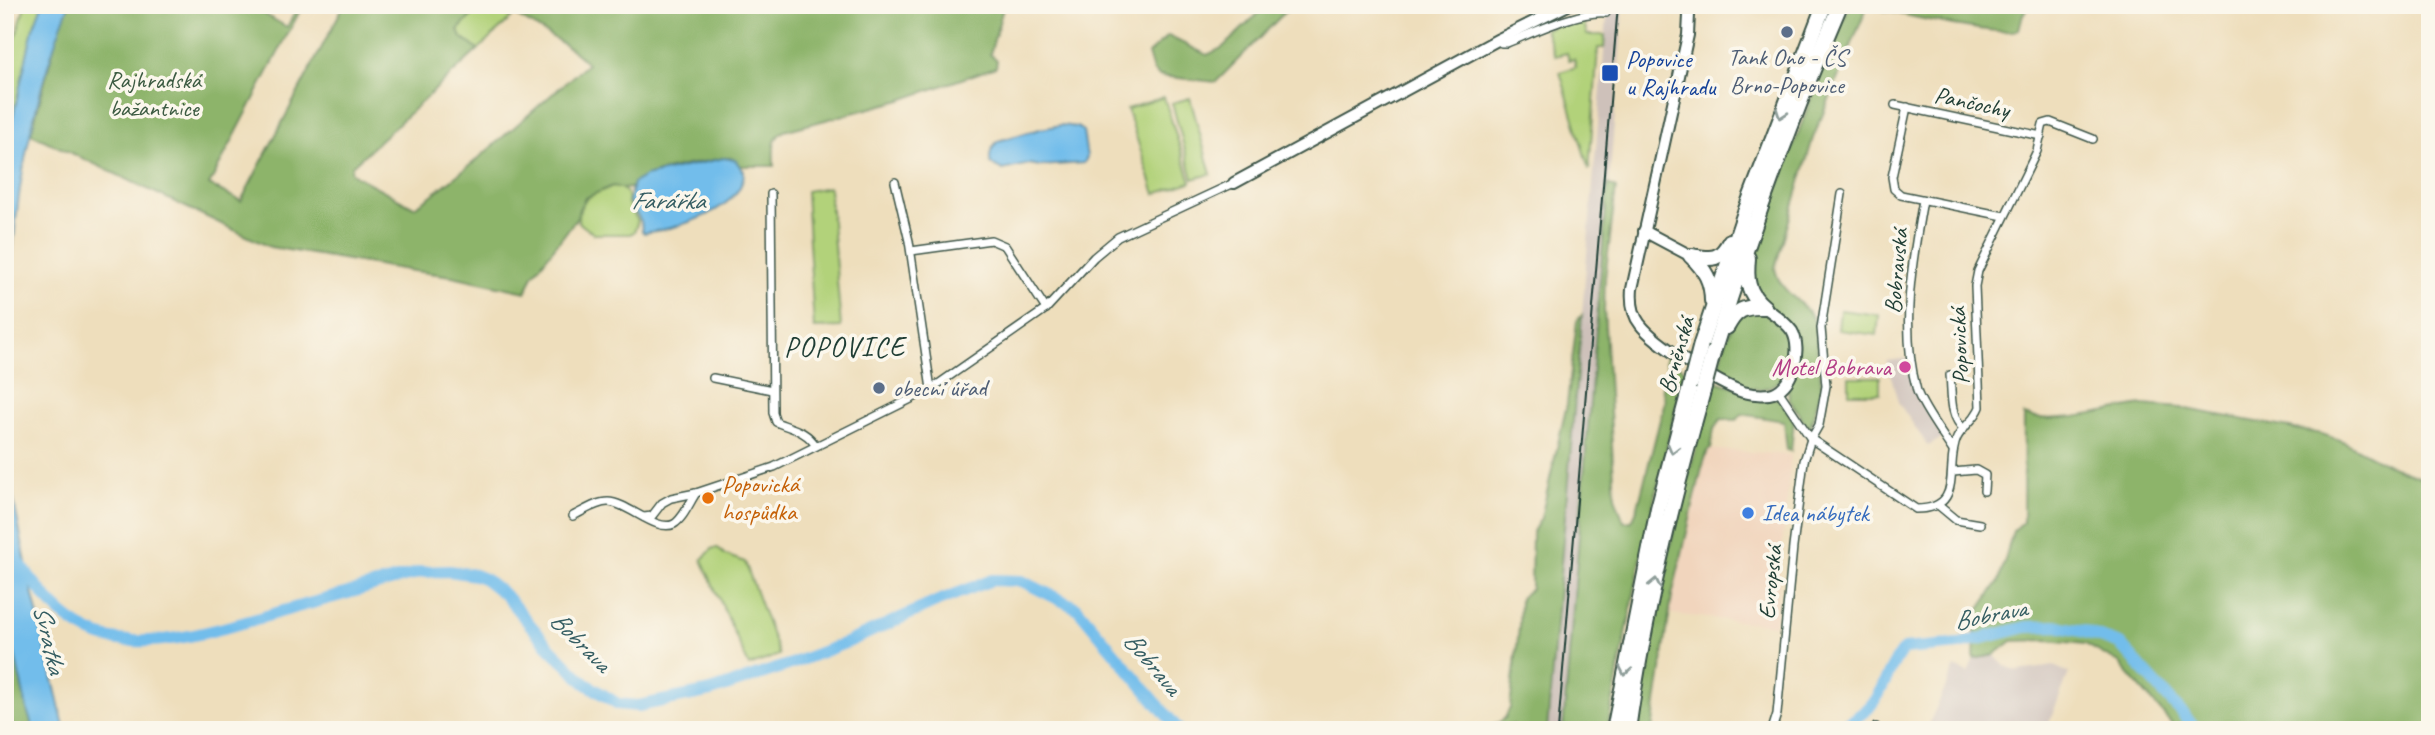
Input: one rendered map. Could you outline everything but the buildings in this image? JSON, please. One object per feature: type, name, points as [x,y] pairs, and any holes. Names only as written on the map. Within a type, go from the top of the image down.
[{"type":"highway","name":"Brněnská","points":[[1707,349],[1713,310],[1745,212],[1824,5]]},
{"type":"highway","points":[[1824,42],[1840,5]]},
{"type":"highway","points":[[1824,42],[1845,5]]},
{"type":"highway","name":"Brněnská","points":[[1622,726],[1658,508],[1707,349],[1824,42]]},
{"type":"highway","points":[[1691,256],[1709,258],[1721,254],[1745,212]]},
{"type":"highway","points":[[1752,228],[1747,282],[1752,296],[1763,307]]},
{"type":"highway","points":[[1691,256],[1711,282],[1713,310]]},
{"type":"highway","points":[[1707,349],[1735,313],[1746,307],[1763,307]]},
{"type":"street","points":[[644,517],[652,516],[666,501],[754,475],[931,389],[1046,309],[1094,257],[1118,237],[1234,183],[1499,39],[1568,5]]},
{"type":"street","points":[[1686,5],[1689,15],[1688,35],[1631,293],[1634,314],[1640,324],[1665,345],[1729,386],[1755,394],[1769,394],[1786,384],[1793,368],[1795,340],[1783,321],[1763,307]]},
{"type":"street","points":[[1499,39],[1501,43],[1507,43],[1562,22],[1598,12],[1606,13]]},
{"type":"street","name":"Pančochy","points":[[1895,105],[2040,136]]},
{"type":"street","name":"Bobravská","points":[[1907,107],[1892,177],[1894,189],[1901,195],[1923,200],[1911,269],[1909,338],[1918,393],[1953,451]]},
{"type":"street","points":[[2040,136],[2043,124],[2050,122],[2093,139]]},
{"type":"street","name":"Popovická","points":[[1938,505],[1950,490],[1953,451],[1959,436],[1977,415],[1981,404],[1975,286],[1978,271],[2036,151],[2040,136]]},
{"type":"street","points":[[895,182],[911,251],[931,389]]},
{"type":"street","points":[[771,194],[773,414],[776,422],[802,431],[816,446]]},
{"type":"street","points":[[1811,439],[1819,425],[1826,386],[1821,328],[1842,194]]},
{"type":"street","points":[[1923,200],[2004,216]]},
{"type":"street","points":[[1644,231],[1691,256]]},
{"type":"street","points":[[911,251],[988,240],[998,241],[1009,252],[1046,309]]},
{"type":"street","points":[[1950,375],[1954,414],[1956,421],[1964,429]]},
{"type":"street","points":[[713,378],[772,390]]},
{"type":"street","points":[[1779,390],[1811,439],[1916,509],[1928,509],[1938,505],[1956,520],[1980,524]]},
{"type":"street","name":"Evropská","points":[[1772,730],[1777,714],[1804,461],[1811,439]]},
{"type":"street","points":[[1953,472],[1976,470],[1985,475],[1984,491]]},
{"type":"street","points":[[573,516],[608,502],[667,526],[675,524],[696,493]]},
{"type":"street","points":[[657,512],[659,523]]},
{"type":"shaded area","points":[[1608,5],[1624,5],[1563,730],[1547,730]]},
{"type":"shaded area","points":[[1909,358],[1915,391],[1942,438],[1928,446],[1898,402],[1887,361]]},
{"type":"shaded area","points":[[1708,449],[1791,455],[1775,625],[1671,614],[1672,596]]},
{"type":"shaded area","points":[[1994,655],[2005,666],[2018,671],[2054,666],[2069,673],[2046,730],[1926,730],[1955,667],[1968,673],[1974,659]]},
{"type":"green space","points":[[25,5],[42,5],[33,29],[5,151],[5,76]]},
{"type":"green space","name":"Rajhradská bažantnice","points":[[69,5],[248,5],[287,27],[299,5],[303,5],[209,185],[241,201],[344,5],[482,5],[458,30],[460,36],[478,50],[352,166],[351,172],[358,177],[414,207],[474,162],[587,64],[565,45],[515,15],[511,18],[497,5],[1004,5],[990,54],[997,60],[996,67],[901,100],[784,131],[775,142],[774,166],[741,166],[731,158],[724,158],[659,172],[636,182],[631,188],[613,186],[585,198],[577,218],[533,275],[526,292],[452,276],[270,247],[31,134],[58,32]]},
{"type":"green space","points":[[482,5],[497,5],[511,18],[478,50],[460,36],[458,30]]},
{"type":"green space","points":[[1267,5],[1292,5],[1216,82],[1159,76],[1153,71],[1148,54],[1168,36],[1207,55],[1222,48]]},
{"type":"green space","points":[[1850,5],[1868,5],[1813,138],[1775,268],[1781,284],[1814,320],[1822,388],[1809,430],[1789,399],[1788,390],[1798,338],[1754,292],[1752,259],[1821,71]]},
{"type":"green space","points":[[1880,5],[2029,5],[2019,29],[1994,31],[1878,9]]},
{"type":"green space","points":[[1583,17],[1587,35],[1605,35],[1604,48],[1598,48],[1589,170],[1560,72],[1576,67],[1574,59],[1569,60],[1567,53],[1555,56],[1545,29]]},
{"type":"green space","points":[[1164,97],[1191,182],[1155,194],[1127,109]]},
{"type":"green space","points":[[1190,98],[1211,174],[1193,179],[1172,103]]},
{"type":"green space","points":[[1608,184],[1616,188],[1604,309],[1615,497],[1624,522],[1632,521],[1637,510],[1665,400],[1662,387],[1668,370],[1666,356],[1685,370],[1644,544],[1607,730],[1563,730]]},
{"type":"green space","points":[[618,186],[627,193],[628,204],[638,221],[634,232],[594,234],[578,222],[581,207],[593,194]]},
{"type":"green space","points":[[829,187],[841,327],[814,328],[806,191]]},
{"type":"green space","points":[[1840,310],[1879,315],[1877,335],[1838,330]]},
{"type":"green space","points":[[1762,311],[1776,321],[1786,335],[1791,352],[1790,361],[1783,377],[1777,383],[1753,389],[1717,375],[1736,319],[1741,312]]},
{"type":"green space","points":[[1582,315],[1547,730],[1514,730],[1514,725],[1490,728],[1505,718],[1510,708],[1520,598],[1531,589],[1532,533],[1541,518],[1567,404],[1577,321]]},
{"type":"green space","points":[[1849,377],[1880,377],[1880,393],[1849,393]]},
{"type":"green space","points":[[1715,381],[1781,400],[1794,421],[1791,451],[1787,450],[1784,421],[1742,414],[1737,420],[1721,419],[1714,429],[1711,449],[1708,450],[1702,468],[1672,596],[1652,730],[1636,730],[1668,552]]},
{"type":"green space","points":[[2143,405],[2181,408],[2322,434],[2430,481],[2430,730],[2177,730],[2119,663],[2085,644],[2048,640],[2012,641],[1994,655],[1974,659],[1976,615],[1999,581],[2013,531],[2023,522],[2024,415],[2036,418],[2066,418]]},
{"type":"green space","points":[[713,548],[745,562],[779,655],[749,666],[702,560]]},
{"type":"green space","points":[[5,611],[34,730],[14,730],[5,707]]},
{"type":"water","points":[[42,5],[69,5],[47,70],[25,159],[16,220],[5,337],[5,151],[33,29]]},
{"type":"water","points":[[1061,125],[1077,127],[1083,131],[1087,157],[1084,163],[1040,166],[1029,164],[1003,170],[991,164],[991,152],[998,141]]},
{"type":"water","name":"Farářka","points":[[724,158],[735,160],[744,171],[741,185],[733,197],[721,207],[690,222],[657,231],[642,231],[641,221],[629,201],[633,183],[645,176]]},
{"type":"water","points":[[5,378],[13,497],[30,583],[65,730],[34,730],[5,611]]},
{"type":"waterway","name":"Bobrava","points":[[20,564],[50,602],[77,625],[110,639],[136,641],[164,640],[221,629],[421,572],[449,571],[475,575],[485,579],[504,594],[550,648],[585,683],[618,704],[638,706],[711,691],[788,665],[992,580],[1022,581],[1077,608],[1179,730]]},
{"type":"waterway","name":"Bobrava","points":[[1834,730],[1859,716],[1871,705],[1904,649],[1960,644],[2026,627],[2057,626],[2120,644],[2197,730]]},
{"type":"railway","points":[[1558,730],[1618,5]]},
{"type":"place","name":"Tank Ono - ČS Brno-Popovice","points":[[1787,32]]},
{"type":"place","name":"Popovice u Rajhradu","points":[[1610,73]]},
{"type":"place","name":"Motel Bobrava","points":[[1905,367]]},
{"type":"place","name":"obecní úřad","points":[[879,388]]},
{"type":"place","name":"Popovická hospůdka","points":[[708,498]]},
{"type":"place","name":"Idea nábytek","points":[[1748,513]]},
{"type":"district","name":"POPOVICE","points":[[845,346]]},
{"type":"water label","name":"Svratka","points":[[50,639]]}]
